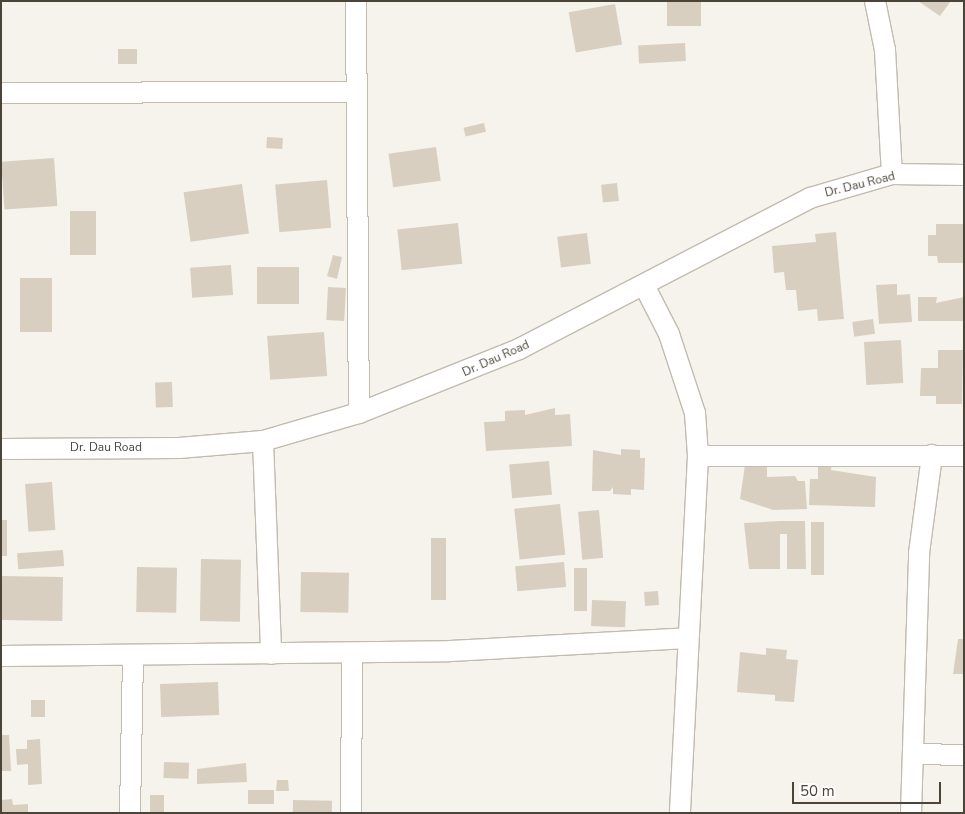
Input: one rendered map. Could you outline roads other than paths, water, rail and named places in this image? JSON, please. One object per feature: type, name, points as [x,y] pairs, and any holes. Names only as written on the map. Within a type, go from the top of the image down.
[{"type":"street","points":[[356,1],[359,413]]},
{"type":"street","points":[[875,1],[884,50],[892,174]]},
{"type":"street","points":[[1,93],[356,92]]},
{"type":"street","name":"Dr. Dau Road","points":[[1,448],[179,448],[263,441],[359,413],[510,353],[645,287],[810,198],[892,174],[964,175]]},
{"type":"street","points":[[645,287],[687,381],[698,456],[680,813]]},
{"type":"street","points":[[263,441],[271,654]]},
{"type":"street","points":[[911,813],[916,754],[917,602],[932,455]]},
{"type":"street","points":[[698,456],[964,456]]},
{"type":"street","points":[[1,656],[352,653],[688,638]]},
{"type":"street","points":[[351,813],[352,653]]},
{"type":"street","points":[[130,813],[133,656]]},
{"type":"street","points":[[916,754],[964,755]]}]
